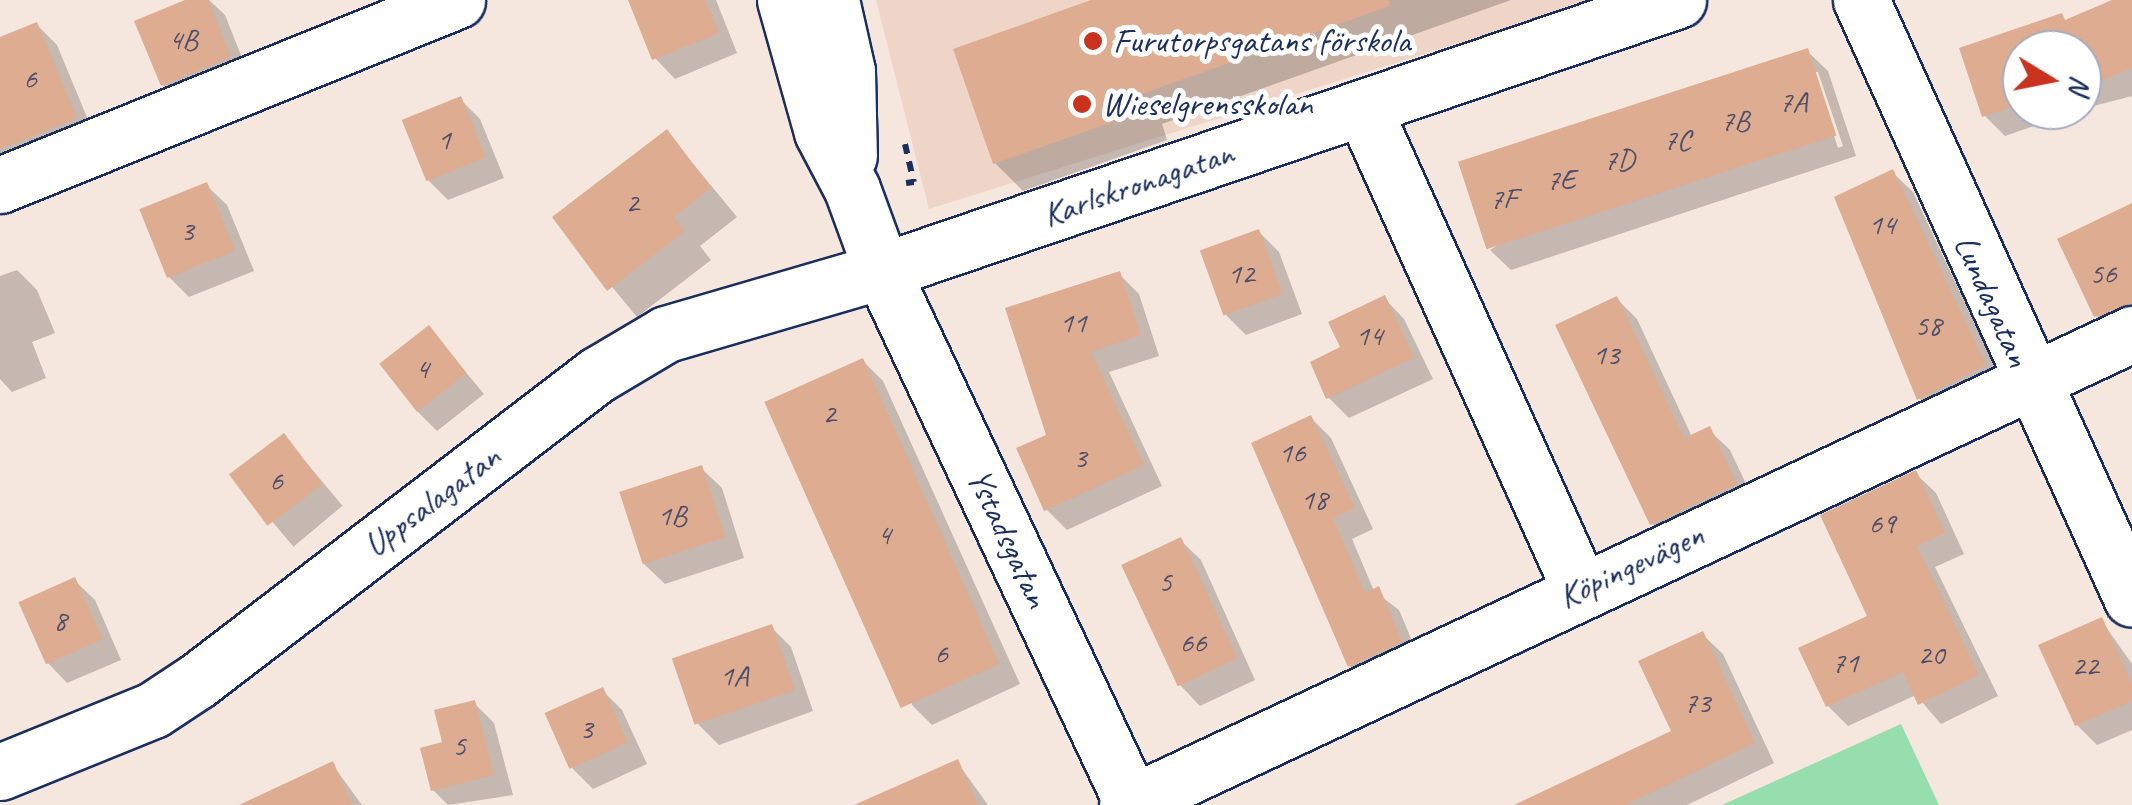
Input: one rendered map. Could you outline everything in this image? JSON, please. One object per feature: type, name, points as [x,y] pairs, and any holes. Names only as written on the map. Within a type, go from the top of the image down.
[{"type":"street","points":[[0,185],[457,0]]},
{"type":"street","points":[[785,0],[822,132],[852,189]]},
{"type":"street","points":[[832,0],[847,70],[852,189]]},
{"type":"street","name":"Karlskronagatan","points":[[882,271],[1678,0]]},
{"type":"street","name":"Lundagatan","points":[[1861,0],[2030,384],[2132,600]]},
{"type":"street","points":[[1363,108],[1580,589]]},
{"type":"street","name":"Ystadsgatan","points":[[852,189],[882,271],[1131,804]]},
{"type":"street","name":"Uppsalagatan","points":[[0,772],[153,710],[597,375],[666,334],[882,271]]},
{"type":"street","name":"Köpingevägen","points":[[1131,804],[1580,589],[2132,334]]},
{"type":"shaded area","name":"Wieselgrensskolan","points":[[876,0],[1596,0],[929,209]]},
{"type":"green space","points":[[1901,724],[1939,805],[1722,805]]},
{"type":"building","points":[[185,0],[208,0],[231,57],[161,86],[134,21]]},
{"type":"building","points":[[628,0],[705,0],[719,33],[652,60]]},
{"type":"building","name":"Wieselgrensskolan","points":[[1091,0],[1389,0],[1390,6],[1136,96],[1141,112],[993,164],[953,49]]},
{"type":"building","points":[[2112,0],[2132,0],[2132,68],[2102,81],[2102,30],[2012,30],[2062,13],[2065,20]]},
{"type":"building","points":[[37,22],[77,118],[0,149],[0,37]]},
{"type":"building","points":[[2002,33],[2002,110],[1982,117],[1959,48]]},
{"type":"building","points":[[1808,48],[1836,135],[1486,249],[1458,162]]},
{"type":"building","points":[[461,96],[486,157],[426,181],[402,120]]},
{"type":"building","points":[[667,129],[711,188],[674,217],[685,231],[607,291],[552,217]]},
{"type":"building","points":[[1893,169],[1986,365],[1917,400],[1834,197]]},
{"type":"building","points":[[207,182],[235,251],[167,278],[139,209]]},
{"type":"building","points":[[2132,203],[2132,303],[2094,317],[2057,239]]},
{"type":"building","points":[[1259,229],[1283,294],[1223,315],[1200,251]]},
{"type":"building","points":[[1120,271],[1141,335],[1091,352],[1144,465],[1044,511],[1016,448],[1046,435],[1005,308]]},
{"type":"building","points":[[1385,295],[1414,358],[1326,399],[1310,362],[1340,347],[1328,322]]},
{"type":"building","points":[[1617,296],[1684,438],[1710,426],[1737,484],[1650,525],[1555,325]]},
{"type":"building","points":[[429,325],[467,373],[417,412],[379,364]]},
{"type":"building","points":[[863,358],[999,664],[901,708],[764,402]]},
{"type":"building","points":[[1311,415],[1355,508],[1333,518],[1365,593],[1379,586],[1402,642],[1348,667],[1251,443]]},
{"type":"building","points":[[284,433],[323,484],[267,526],[229,475]]},
{"type":"building","points":[[702,465],[725,537],[643,564],[619,492]]},
{"type":"building","points":[[1916,470],[1945,533],[1917,546],[1979,675],[1918,705],[1903,672],[1826,707],[1798,648],[1867,616],[1820,515]]},
{"type":"building","points":[[1181,537],[1238,658],[1178,686],[1121,565]]},
{"type":"building","points":[[75,577],[103,639],[46,664],[18,602]]},
{"type":"building","points":[[2102,617],[2132,685],[2132,701],[2075,726],[2038,645]]},
{"type":"building","points":[[772,624],[795,690],[695,725],[672,659]]},
{"type":"building","points":[[1703,631],[1755,743],[1625,805],[1514,805],[1671,731],[1638,661]]},
{"type":"building","points":[[603,687],[628,743],[569,769],[545,713]]},
{"type":"building","points":[[475,700],[494,775],[431,791],[420,748],[442,742],[434,710]]},
{"type":"building","points":[[958,759],[978,805],[854,805]]},
{"type":"building","points":[[333,761],[352,805],[239,805]]},
{"type":"place","name":"Furutorpsgatans förskola","points":[[1093,41]]},
{"type":"place","name":"Wieselgrensskolan","points":[[1082,104]]}]
